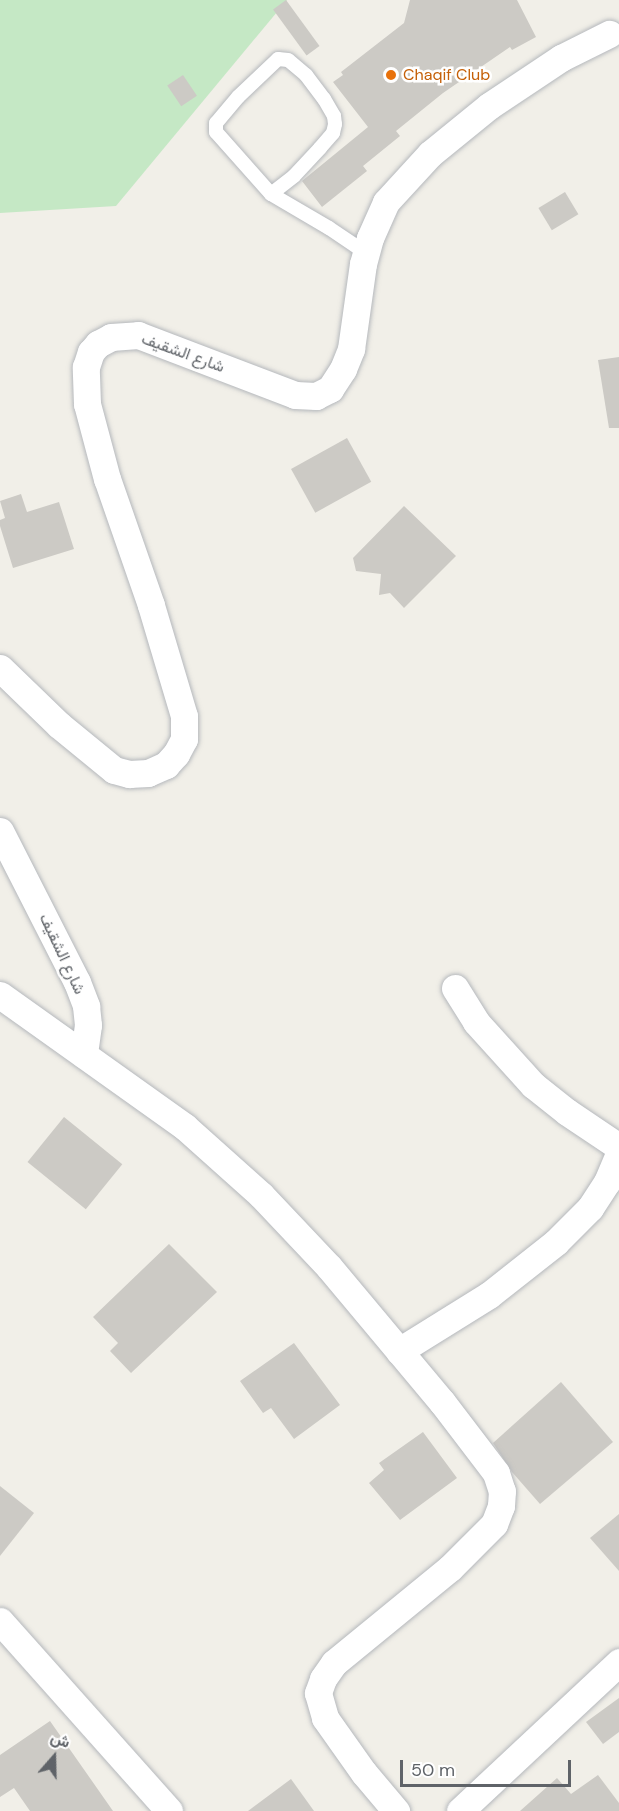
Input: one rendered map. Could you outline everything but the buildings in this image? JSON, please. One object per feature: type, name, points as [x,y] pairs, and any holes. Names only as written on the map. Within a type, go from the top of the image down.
[{"type":"street","name":"شارع الشقيف","points":[[0,668],[59,725],[114,770],[129,774],[148,773],[166,765],[176,754],[184,739],[184,716],[151,605],[107,479],[87,404],[86,367],[91,352],[111,337],[138,335],[294,395],[316,396],[330,389],[351,349],[366,253],[386,202],[437,148],[525,80],[609,34]]},
{"type":"street","name":"شارع الشقيف","points":[[0,831],[77,982],[86,1006],[88,1025],[84,1055]]},
{"type":"street","points":[[455,988],[476,1022],[533,1084],[567,1112],[619,1147]]},
{"type":"street","points":[[0,996],[185,1126],[261,1195],[329,1267],[496,1473],[502,1491],[501,1506],[494,1524],[450,1568],[334,1663],[323,1679],[318,1693],[326,1718],[364,1773],[396,1811]]},
{"type":"street","points":[[399,1351],[489,1295],[556,1242],[590,1208],[607,1182],[619,1154]]},
{"type":"street","points":[[0,1621],[169,1811]]},
{"type":"street","points":[[460,1811],[619,1662]]},
{"type":"lane","points":[[271,194],[294,176],[320,148],[333,133],[335,124],[334,116],[324,99],[306,75],[294,64],[278,59],[237,97],[215,127],[271,194],[366,253]]},
{"type":"green space","points":[[0,0],[287,0],[116,206],[0,213]]},
{"type":"place","name":"Chaqif Club","points":[[391,75]]}]
